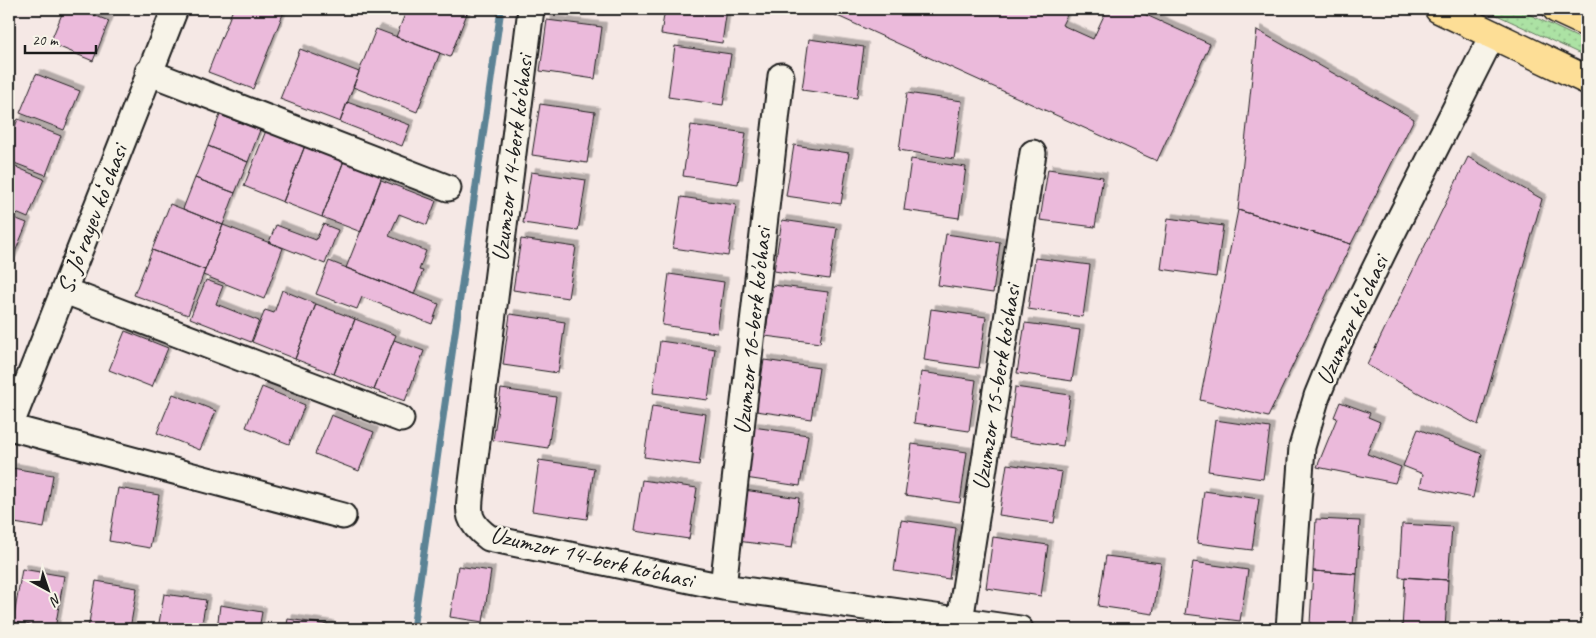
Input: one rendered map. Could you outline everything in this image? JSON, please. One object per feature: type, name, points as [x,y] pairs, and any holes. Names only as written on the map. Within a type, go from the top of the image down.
[{"type":"main road","points":[[1439,9],[1587,80]]},
{"type":"main road","points":[[1558,9],[1587,23]]},
{"type":"street","name":"S. Joʻrayev koʻchasi","points":[[9,428],[65,291],[148,72],[175,9]]},
{"type":"street","name":"Uzumzor 14-berk ko'chasi","points":[[530,9],[469,512],[474,527],[489,538],[723,587],[1020,629]]},
{"type":"street","name":"Uzumzor koʻchasi","points":[[1288,629],[1302,447],[1312,413],[1339,342],[1493,34]]},
{"type":"street","points":[[148,72],[448,188]]},
{"type":"street","name":"Uzumzor 16-berk ko'chasi","points":[[723,587],[781,76]]},
{"type":"street","name":"Uzumzor 15-berk ko'chasi","points":[[960,621],[1032,154]]},
{"type":"street","points":[[65,291],[401,419]]},
{"type":"street","points":[[9,428],[343,516]]},
{"type":"green space","points":[[1484,9],[1518,9],[1587,42],[1587,57]]},
{"type":"building","points":[[64,9],[78,9],[109,21],[93,61],[50,43]]},
{"type":"building","points":[[233,9],[285,9],[253,89],[208,72]]},
{"type":"building","points":[[407,9],[462,9],[468,11],[450,57],[396,37]]},
{"type":"building","points":[[565,9],[605,9],[604,14]]},
{"type":"building","points":[[665,9],[727,9],[722,43],[661,34]]},
{"type":"building","points":[[822,9],[1070,9],[1062,25],[1093,39],[1107,9],[1133,9],[1210,44],[1157,161]]},
{"type":"building","points":[[547,20],[602,27],[595,79],[540,71]]},
{"type":"building","points":[[376,29],[440,53],[417,112],[353,87]]},
{"type":"building","points":[[1257,30],[1414,119],[1351,244],[1238,210]]},
{"type":"building","points":[[809,39],[864,47],[857,98],[802,90]]},
{"type":"building","points":[[675,46],[731,54],[723,105],[668,97]]},
{"type":"building","points":[[300,49],[359,72],[340,122],[280,99]]},
{"type":"building","points":[[36,74],[80,91],[64,130],[20,113]]},
{"type":"building","points":[[907,93],[962,101],[954,159],[899,150]]},
{"type":"building","points":[[347,102],[410,125],[402,146],[340,122]]},
{"type":"building","points":[[540,104],[595,112],[587,163],[532,155]]},
{"type":"building","points":[[220,115],[260,130],[248,162],[208,146]]},
{"type":"building","points":[[18,119],[61,136],[46,175],[9,161],[9,142]]},
{"type":"building","points":[[691,125],[746,133],[738,184],[683,176]]},
{"type":"building","points":[[267,128],[306,143],[283,202],[244,186]]},
{"type":"building","points":[[306,143],[345,158],[322,217],[283,202]]},
{"type":"building","points":[[794,145],[849,153],[841,204],[786,196]]},
{"type":"building","points":[[208,146],[248,162],[235,193],[195,178]]},
{"type":"building","points":[[1468,157],[1542,199],[1478,425],[1367,365]]},
{"type":"building","points":[[345,158],[383,173],[361,232],[322,217]]},
{"type":"building","points":[[911,159],[966,167],[959,218],[904,210]]},
{"type":"building","points":[[9,164],[44,179],[28,218],[9,210]]},
{"type":"building","points":[[1048,169],[1103,177],[1095,227],[1040,220]]},
{"type":"building","points":[[531,172],[586,180],[578,231],[523,223]]},
{"type":"building","points":[[195,178],[235,193],[223,225],[183,209]]},
{"type":"building","points":[[381,180],[436,201],[427,225],[399,214],[389,236],[426,251],[419,270],[423,271],[414,294],[346,268]]},
{"type":"building","points":[[681,197],[736,205],[728,256],[673,248]]},
{"type":"building","points":[[170,204],[223,225],[205,270],[152,250]]},
{"type":"building","points":[[1238,210],[1351,244],[1268,417],[1200,400]]},
{"type":"building","points":[[9,216],[27,223],[11,262],[9,261]]},
{"type":"building","points":[[1168,218],[1223,226],[1216,277],[1161,269]]},
{"type":"building","points":[[782,220],[837,228],[829,279],[774,271]]},
{"type":"building","points":[[323,224],[338,230],[325,264],[269,242],[276,225],[316,240]]},
{"type":"building","points":[[223,225],[283,248],[264,299],[203,275]]},
{"type":"building","points":[[946,234],[1000,242],[993,293],[938,285]]},
{"type":"building","points":[[521,239],[576,247],[568,298],[513,290]]},
{"type":"building","points":[[152,250],[205,270],[188,315],[134,295]]},
{"type":"building","points":[[1035,258],[1090,265],[1083,317],[1028,309]]},
{"type":"building","points":[[329,261],[439,304],[432,324],[362,297],[357,309],[316,294]]},
{"type":"building","points":[[669,274],[724,282],[717,333],[662,325]]},
{"type":"building","points":[[206,280],[223,286],[216,304],[259,321],[251,342],[190,318]]},
{"type":"building","points":[[773,285],[828,292],[820,343],[765,336]]},
{"type":"building","points":[[282,290],[316,304],[295,359],[252,342],[265,310],[274,313]]},
{"type":"building","points":[[316,304],[355,319],[334,374],[295,359]]},
{"type":"building","points":[[931,309],[986,317],[979,368],[924,360]]},
{"type":"building","points":[[510,314],[565,322],[558,373],[503,365]]},
{"type":"building","points":[[355,319],[396,335],[374,390],[334,374]]},
{"type":"building","points":[[1025,323],[1080,330],[1072,381],[1017,373]]},
{"type":"building","points":[[125,331],[168,348],[152,387],[109,370]]},
{"type":"building","points":[[394,340],[424,351],[405,401],[374,390]]},
{"type":"building","points":[[660,341],[715,349],[708,400],[653,393]]},
{"type":"building","points":[[764,360],[819,368],[811,419],[756,411]]},
{"type":"building","points":[[921,372],[976,380],[969,431],[914,423]]},
{"type":"building","points":[[262,387],[305,405],[289,444],[246,427]]},
{"type":"building","points":[[1015,387],[1070,395],[1063,446],[1008,438]]},
{"type":"building","points":[[501,389],[556,397],[548,448],[493,440]]},
{"type":"building","points":[[173,394],[216,411],[200,450],[157,433]]},
{"type":"building","points":[[1340,402],[1370,413],[1368,417],[1380,422],[1367,454],[1401,467],[1395,483],[1317,467],[1337,418],[1334,417]]},
{"type":"building","points":[[652,406],[706,414],[699,465],[644,457]]},
{"type":"building","points":[[331,415],[374,432],[359,471],[315,454]]},
{"type":"building","points":[[1215,420],[1270,428],[1263,479],[1208,471]]},
{"type":"building","points":[[753,427],[808,435],[800,486],[745,478]]},
{"type":"building","points":[[1418,429],[1482,454],[1473,498],[1420,487],[1423,474],[1403,466]]},
{"type":"building","points":[[912,444],[967,452],[960,503],[905,495]]},
{"type":"building","points":[[539,460],[594,468],[587,519],[532,511]]},
{"type":"building","points":[[1007,464],[1062,472],[1054,523],[999,515]]},
{"type":"building","points":[[12,468],[53,475],[44,528],[9,522],[9,489]]},
{"type":"building","points":[[642,480],[697,488],[689,539],[634,531]]},
{"type":"building","points":[[118,488],[159,495],[150,548],[109,541]]},
{"type":"building","points":[[744,490],[799,498],[792,548],[737,541]]},
{"type":"building","points":[[1204,491],[1259,499],[1252,550],[1197,543]]},
{"type":"building","points":[[1316,519],[1360,521],[1357,574],[1313,571]]},
{"type":"building","points":[[901,520],[956,528],[949,579],[894,571]]},
{"type":"building","points":[[1402,524],[1452,527],[1448,580],[1399,577]]},
{"type":"building","points":[[993,537],[1048,545],[1041,596],[986,588]]},
{"type":"building","points":[[1106,556],[1161,563],[1153,614],[1098,606]]},
{"type":"building","points":[[1193,562],[1248,570],[1240,621],[1185,614]]},
{"type":"building","points":[[458,566],[491,571],[483,622],[450,617]]},
{"type":"building","points":[[22,569],[64,576],[55,629],[13,622]]},
{"type":"building","points":[[1313,571],[1357,574],[1353,626],[1310,624]]},
{"type":"building","points":[[1405,577],[1448,580],[1445,629],[1402,629]]},
{"type":"building","points":[[96,581],[137,588],[130,629],[88,629]]},
{"type":"building","points":[[164,594],[206,600],[201,629],[158,629]]},
{"type":"building","points":[[220,605],[262,612],[259,629],[217,629]]},
{"type":"building","points":[[288,619],[329,625],[329,629],[286,629]]},
{"type":"waterway","points":[[413,629],[501,9]]}]
